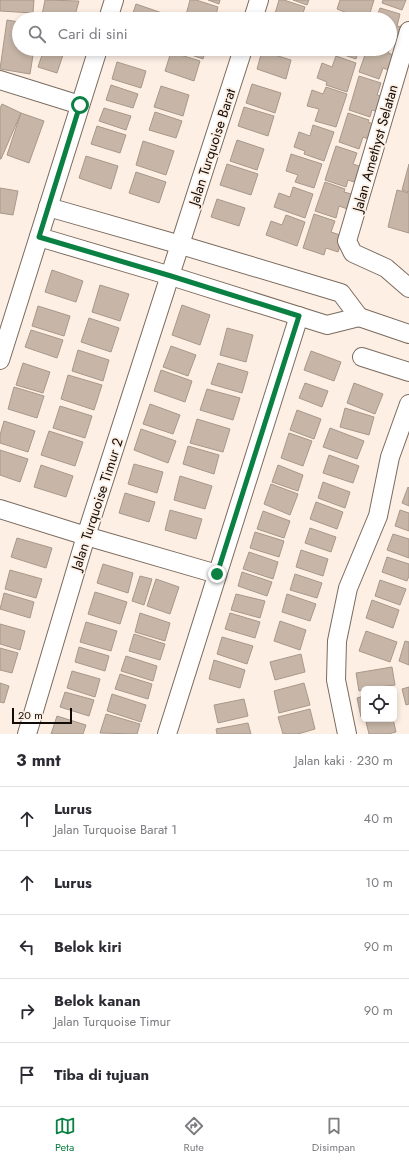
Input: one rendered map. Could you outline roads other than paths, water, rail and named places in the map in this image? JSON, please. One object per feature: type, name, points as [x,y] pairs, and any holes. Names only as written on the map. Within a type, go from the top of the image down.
[{"type":"street","points":[[110,12],[114,0]]},
{"type":"street","points":[[255,12],[259,0]]},
{"type":"street","name":"Jalan Amethyst Selatan","points":[[409,31],[347,241],[353,253],[386,268],[409,288]]},
{"type":"street","points":[[0,360],[96,56]]},
{"type":"street","name":"Jalan Turquoise Barat","points":[[171,276],[242,56]]},
{"type":"street","points":[[0,80],[80,105]]},
{"type":"street","points":[[48,207],[341,293],[359,317]]},
{"type":"street","points":[[39,237],[171,276],[327,325],[359,317],[409,334]]},
{"type":"street","name":"Jalan Turquoise Timur 2","points":[[27,734],[86,536],[171,276]]},
{"type":"street","points":[[167,734],[299,316]]},
{"type":"street","points":[[362,357],[409,372]]},
{"type":"street","points":[[347,734],[336,680],[337,641],[348,588],[378,516],[390,457],[409,404]]},
{"type":"street","points":[[0,509],[217,574]]}]
